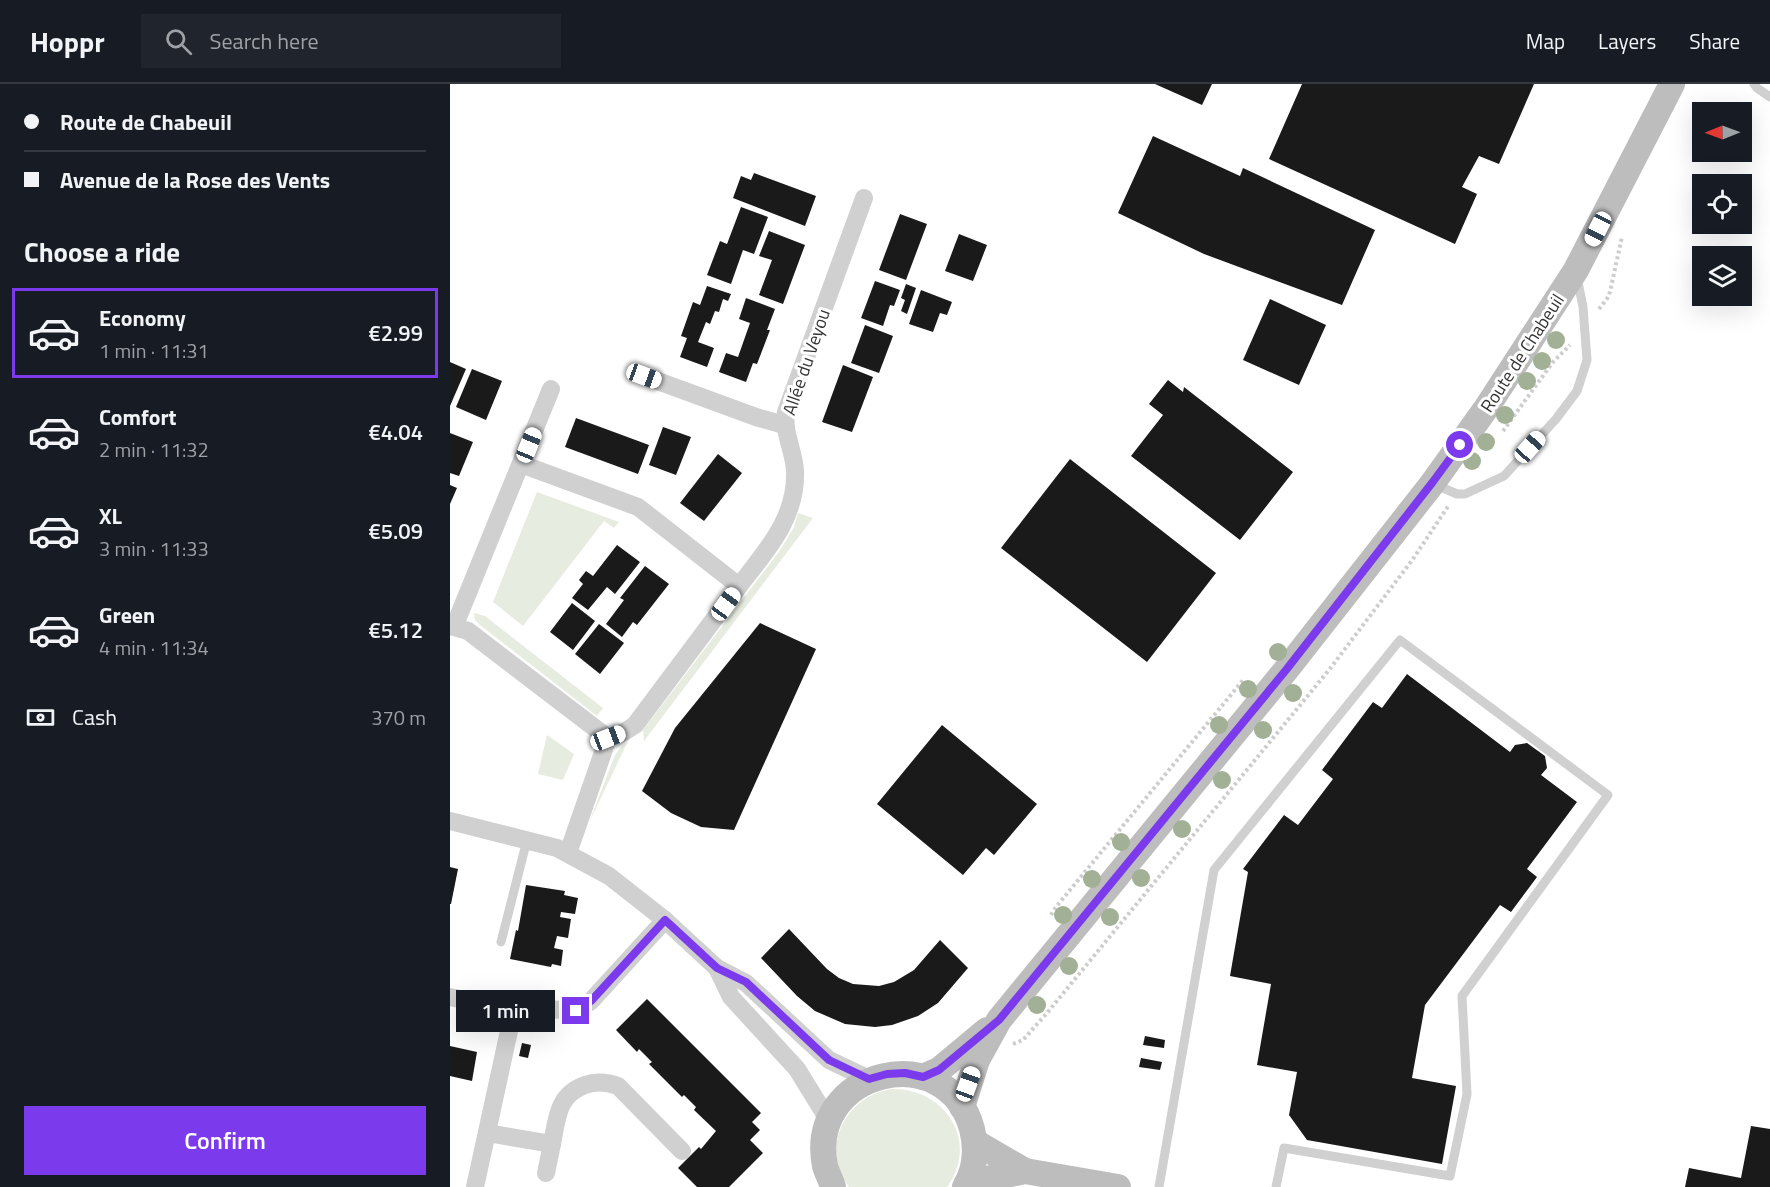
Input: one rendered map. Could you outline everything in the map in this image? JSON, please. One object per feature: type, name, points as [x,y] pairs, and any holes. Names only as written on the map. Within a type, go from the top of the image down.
[{"type":"main road","name":"Route de Chabeuil","points":[[962,1107],[977,1060],[999,1020],[1286,670],[1432,483],[1487,407],[1576,270],[1672,84]]},
{"type":"main road","name":"Route de Chabeuil","points":[[923,1077],[939,1070],[999,1020]]},
{"type":"main road","points":[[833,1187],[825,1166],[824,1155],[829,1121],[838,1104],[852,1090],[869,1079],[887,1074],[923,1077],[943,1087],[962,1107],[969,1120],[975,1142],[974,1163],[966,1185]]},
{"type":"main road","points":[[975,1142],[1024,1172]]},
{"type":"main road","points":[[966,1185],[1024,1172],[1118,1187]]},
{"type":"street","name":"Allée du Veyou","points":[[608,738],[635,725],[778,536],[787,519],[794,488],[795,471],[784,425],[786,412],[864,198]]},
{"type":"street","points":[[644,376],[784,425]]},
{"type":"street","points":[[551,389],[452,627],[468,632],[608,738],[568,853]]},
{"type":"street","points":[[521,464],[638,507],[739,586]]},
{"type":"street","points":[[450,821],[527,840],[568,853],[609,876],[665,920],[717,968],[746,982],[829,1060],[869,1079]]},
{"type":"street","points":[[450,997],[514,1008],[576,1011],[584,1006],[665,920]]},
{"type":"street","points":[[717,968],[731,997],[797,1069],[829,1121]]},
{"type":"street","points":[[475,1187],[514,1008]]},
{"type":"street","points":[[546,1173],[560,1108],[567,1095],[589,1084],[608,1082],[618,1086],[682,1151]]},
{"type":"street","points":[[487,1133],[552,1144]]},
{"type":"lane","points":[[1754,84],[1770,97]]},
{"type":"lane","points":[[1432,483],[1457,494],[1465,494],[1504,476],[1556,419],[1577,391],[1587,360],[1583,306],[1576,270]]},
{"type":"lane","points":[[1159,1187],[1214,870],[1400,640],[1608,795],[1462,996],[1467,1094],[1450,1176],[1284,1148],[1276,1187]]},
{"type":"lane","points":[[501,942],[527,840]]},
{"type":"path","points":[[1050,916],[1251,670]]},
{"type":"shaded area","points":[[537,492],[619,522],[614,528],[604,521],[523,626],[493,602]]},
{"type":"shaded area","points":[[798,513],[813,518],[644,741],[643,730],[781,549],[794,527]]},
{"type":"shaded area","points":[[474,613],[485,616],[603,708],[597,716],[480,625],[475,620]]},
{"type":"shaded area","points":[[547,735],[574,754],[563,780],[538,774]]},
{"type":"shaded area","points":[[627,743],[589,823],[615,755]]},
{"type":"shaded area","points":[[892,1089],[911,1091],[928,1098],[952,1121],[958,1136],[960,1153],[956,1170],[947,1187],[849,1187],[840,1172],[836,1156],[837,1141],[850,1113],[861,1102],[875,1094]]},
{"type":"building","points":[[1155,84],[1212,84],[1202,105]]},
{"type":"building","points":[[1302,84],[1534,84],[1499,164],[1479,156],[1462,187],[1477,194],[1455,244],[1269,159]]},
{"type":"building","points":[[1153,136],[1240,176],[1243,168],[1375,230],[1342,305],[1204,254],[1118,213]]},
{"type":"building","points":[[754,173],[816,196],[805,226],[733,198],[741,176],[751,180]]},
{"type":"building","points":[[741,207],[768,217],[754,254],[743,250],[731,284],[707,275],[720,241],[727,244]]},
{"type":"building","points":[[900,214],[927,224],[906,280],[879,270]]},
{"type":"building","points":[[769,231],[805,245],[783,304],[759,295],[772,260],[759,256]]},
{"type":"building","points":[[959,234],[987,245],[973,281],[945,271]]},
{"type":"building","points":[[875,281],[900,290],[894,306],[890,305],[883,326],[861,318]]},
{"type":"building","points":[[906,284],[916,288],[907,314],[901,311],[905,300],[901,298]]},
{"type":"building","points":[[707,286],[731,294],[728,301],[723,299],[719,312],[715,311],[710,324],[706,322],[698,342],[714,348],[707,367],[680,357],[687,338],[681,336],[693,302],[700,305]]},
{"type":"building","points":[[921,290],[952,302],[947,315],[940,313],[933,332],[909,324]]},
{"type":"building","points":[[746,298],[775,309],[757,364],[753,363],[746,382],[719,372],[726,353],[738,357],[750,323],[739,319]]},
{"type":"building","points":[[1270,299],[1326,325],[1299,385],[1243,360]]},
{"type":"building","points":[[865,325],[893,336],[879,373],[851,363]]},
{"type":"building","points":[[450,362],[466,369],[450,406]]},
{"type":"building","points":[[843,365],[873,377],[852,432],[822,422]]},
{"type":"building","points":[[472,369],[502,381],[486,420],[456,407]]},
{"type":"building","points":[[1168,380],[1183,392],[1184,387],[1293,472],[1240,540],[1131,456],[1163,415],[1149,404]]},
{"type":"building","points":[[576,418],[649,445],[638,474],[565,447]]},
{"type":"building","points":[[663,427],[691,437],[676,475],[649,465]]},
{"type":"building","points":[[450,433],[473,442],[459,476],[450,473]]},
{"type":"building","points":[[718,454],[742,473],[704,521],[680,503]]},
{"type":"building","points":[[1070,459],[1216,573],[1147,662],[1001,548]]},
{"type":"building","points":[[450,485],[457,488],[450,504]]},
{"type":"building","points":[[617,545],[640,562],[615,594],[607,587],[588,610],[572,598],[583,584],[579,580],[586,571],[593,576]]},
{"type":"building","points":[[645,566],[669,584],[637,625],[633,622],[622,637],[606,624],[624,600],[620,598]]},
{"type":"building","points":[[572,603],[595,621],[573,650],[550,632]]},
{"type":"building","points":[[760,623],[816,649],[734,830],[701,827],[671,813],[642,791],[675,728]]},
{"type":"building","points":[[599,624],[624,643],[600,674],[575,654]]},
{"type":"building","points":[[1407,674],[1510,752],[1515,745],[1527,743],[1545,756],[1547,768],[1541,775],[1577,802],[1527,869],[1537,877],[1511,912],[1500,905],[1425,1005],[1412,1078],[1456,1086],[1442,1164],[1307,1140],[1289,1115],[1297,1072],[1257,1065],[1271,984],[1230,976],[1248,872],[1243,869],[1284,815],[1298,825],[1333,779],[1322,770],[1373,702],[1382,708]]},
{"type":"building","points":[[942,725],[1037,804],[994,855],[986,848],[963,875],[877,804]]},
{"type":"building","points":[[450,867],[458,869],[451,904],[450,904]]},
{"type":"building","points":[[526,885],[565,891],[564,895],[578,898],[575,914],[561,912],[560,917],[571,919],[568,938],[557,936],[554,948],[563,950],[561,966],[552,964],[551,967],[510,959],[516,930],[518,931]]},
{"type":"building","points":[[789,929],[827,969],[853,984],[879,986],[894,982],[914,970],[940,940],[968,968],[938,1003],[918,1016],[892,1025],[875,1027],[845,1024],[815,1011],[797,996],[761,958]]},
{"type":"building","points":[[647,999],[761,1113],[752,1122],[760,1130],[750,1140],[763,1153],[729,1187],[697,1187],[678,1168],[699,1147],[701,1149],[716,1131],[694,1110],[696,1107],[684,1095],[682,1097],[649,1064],[652,1062],[639,1049],[637,1052],[616,1030]]},
{"type":"building","points":[[1145,1036],[1165,1040],[1164,1048],[1143,1045]]},
{"type":"building","points":[[522,1043],[531,1045],[528,1058],[519,1056]]},
{"type":"building","points":[[450,1046],[477,1052],[472,1081],[450,1076]]},
{"type":"building","points":[[1141,1058],[1162,1062],[1160,1070],[1139,1067]]},
{"type":"building","points":[[1751,1126],[1770,1129],[1770,1187],[1685,1187],[1689,1168],[1741,1178]]},
{"type":"route","points":[[576,1011],[591,1001],[665,920],[717,968],[746,982],[829,1060],[869,1079],[887,1074],[905,1073],[923,1077],[939,1070],[999,1020],[1286,670],[1460,445]]}]
